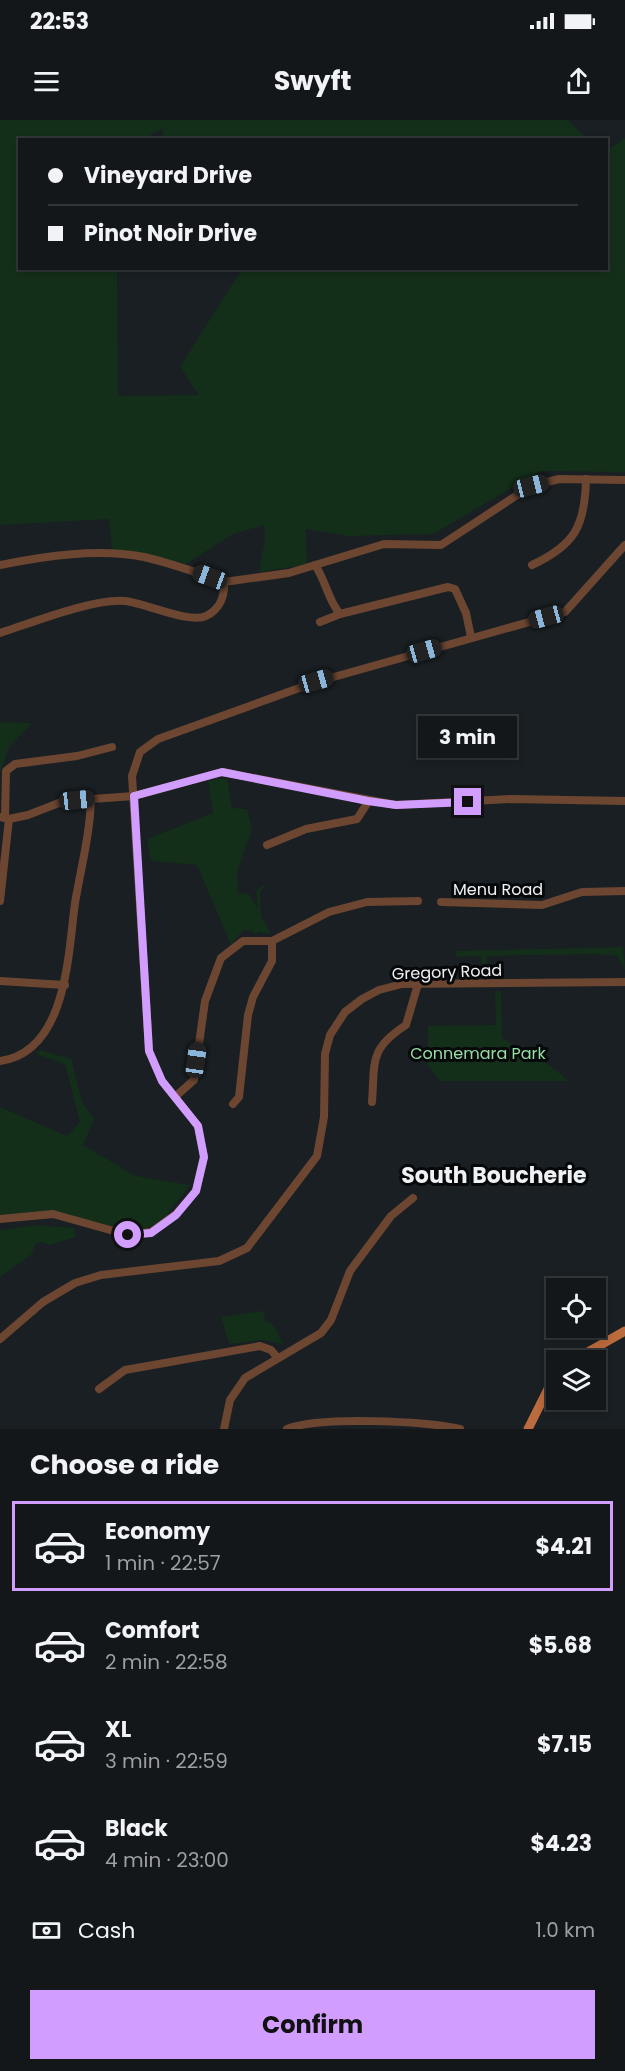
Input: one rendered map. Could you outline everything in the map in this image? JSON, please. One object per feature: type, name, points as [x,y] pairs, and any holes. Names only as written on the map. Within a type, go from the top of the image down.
[{"type":"main road","points":[[592,1350],[625,1331]]},
{"type":"main road","points":[[528,1429],[546,1393]]},
{"type":"street","points":[[0,565],[32,559],[97,554],[141,556],[224,582],[289,573],[384,544],[441,544],[531,486],[559,479],[625,480]]},
{"type":"street","points":[[532,565],[551,556],[567,544],[579,526],[585,510],[586,479]]},
{"type":"street","points":[[0,1219],[52,1214],[128,1235],[151,1233],[176,1215],[196,1191],[204,1157],[198,1126],[162,1081],[149,1051],[132,776],[140,752],[158,739],[316,681],[565,612],[625,545]]},
{"type":"street","points":[[315,565],[321,573],[332,604],[340,614]]},
{"type":"street","points":[[0,633],[76,609],[123,601],[191,618],[205,617],[216,609],[225,595],[224,582]]},
{"type":"street","points":[[320,622],[340,614],[448,587],[455,589],[466,613],[471,637]]},
{"type":"street","points":[[0,902],[6,771],[15,764],[77,756],[112,747]]},
{"type":"street","points":[[4,818],[64,801],[134,796],[222,772],[396,805],[511,799],[625,801]]},
{"type":"street","points":[[0,1061],[25,1052],[42,1037],[65,985],[75,903],[90,830],[91,798]]},
{"type":"street","points":[[267,846],[306,829],[357,819],[368,801]]},
{"type":"street","name":"Menu Road","points":[[441,902],[542,905],[582,892],[625,891]]},
{"type":"street","points":[[176,1096],[194,1080],[205,1001],[221,958],[243,941],[272,941],[329,912],[367,902],[418,902]]},
{"type":"street","points":[[233,1104],[239,1097],[248,1015],[253,998],[273,961],[272,941]]},
{"type":"street","points":[[0,981],[65,985]]},
{"type":"street","name":"Gregory Road","points":[[0,1339],[43,1302],[75,1284],[101,1275],[219,1261],[247,1248],[317,1156],[324,1117],[325,1054],[330,1035],[345,1012],[379,990],[402,984],[625,982]]},
{"type":"street","points":[[372,1102],[375,1055],[386,1039],[406,1025],[418,984]]},
{"type":"street","points":[[224,1429],[230,1400],[245,1378],[321,1333],[331,1320],[350,1271],[391,1216],[412,1198]]},
{"type":"street","points":[[99,1389],[125,1370],[260,1346],[271,1350],[277,1357]]},
{"type":"street","points":[[287,1429],[322,1422],[335,1426],[425,1422],[460,1429]]},
{"type":"green space","points":[[0,120],[568,120],[586,138],[162,138],[163,129],[145,138],[18,138],[18,270],[117,270],[118,396],[199,395],[180,367],[241,270],[608,270],[608,150],[625,138],[625,472],[541,471],[433,534],[348,536],[306,529],[307,565],[259,572],[265,538],[264,525],[233,534],[186,564],[147,554],[112,551],[109,519],[0,525]]},
{"type":"green space","points":[[0,722],[32,723],[9,747],[0,773]]},
{"type":"green space","points":[[227,779],[232,808],[247,809],[252,830],[237,872],[238,893],[249,894],[258,909],[256,891],[263,885],[265,887],[260,892],[261,916],[271,934],[259,932],[255,935],[254,932],[243,930],[231,945],[197,865],[151,861],[147,839],[213,813],[208,781]]},
{"type":"green space","points":[[623,947],[625,970],[617,956],[597,954],[487,956],[487,975],[482,975],[481,956],[456,957],[456,951]]},
{"type":"green space","name":"Connemara Park","points":[[495,991],[501,991],[502,1038],[522,1050],[534,1049],[545,1062],[569,1081],[440,1081],[428,1066],[428,1026],[496,1025]]},
{"type":"green space","points":[[40,1050],[71,1059],[82,1102],[94,1119],[83,1145],[136,1176],[190,1185],[165,1217],[148,1228],[125,1230],[46,1212],[0,1216],[0,1107],[67,1136],[80,1122],[65,1064],[36,1054]]},
{"type":"green space","points":[[37,1225],[74,1228],[76,1237],[50,1245],[41,1242],[35,1244],[32,1254],[0,1277],[0,1230]]},
{"type":"green space","points":[[265,1312],[264,1320],[274,1326],[283,1344],[262,1340],[229,1344],[221,1317]]},
{"type":"district","name":"South Boucherie","points":[[494,1175]]},
{"type":"route","points":[[128,1235],[151,1233],[176,1215],[196,1191],[204,1157],[198,1126],[162,1081],[149,1051],[134,796],[222,772],[396,805],[468,802]]}]
